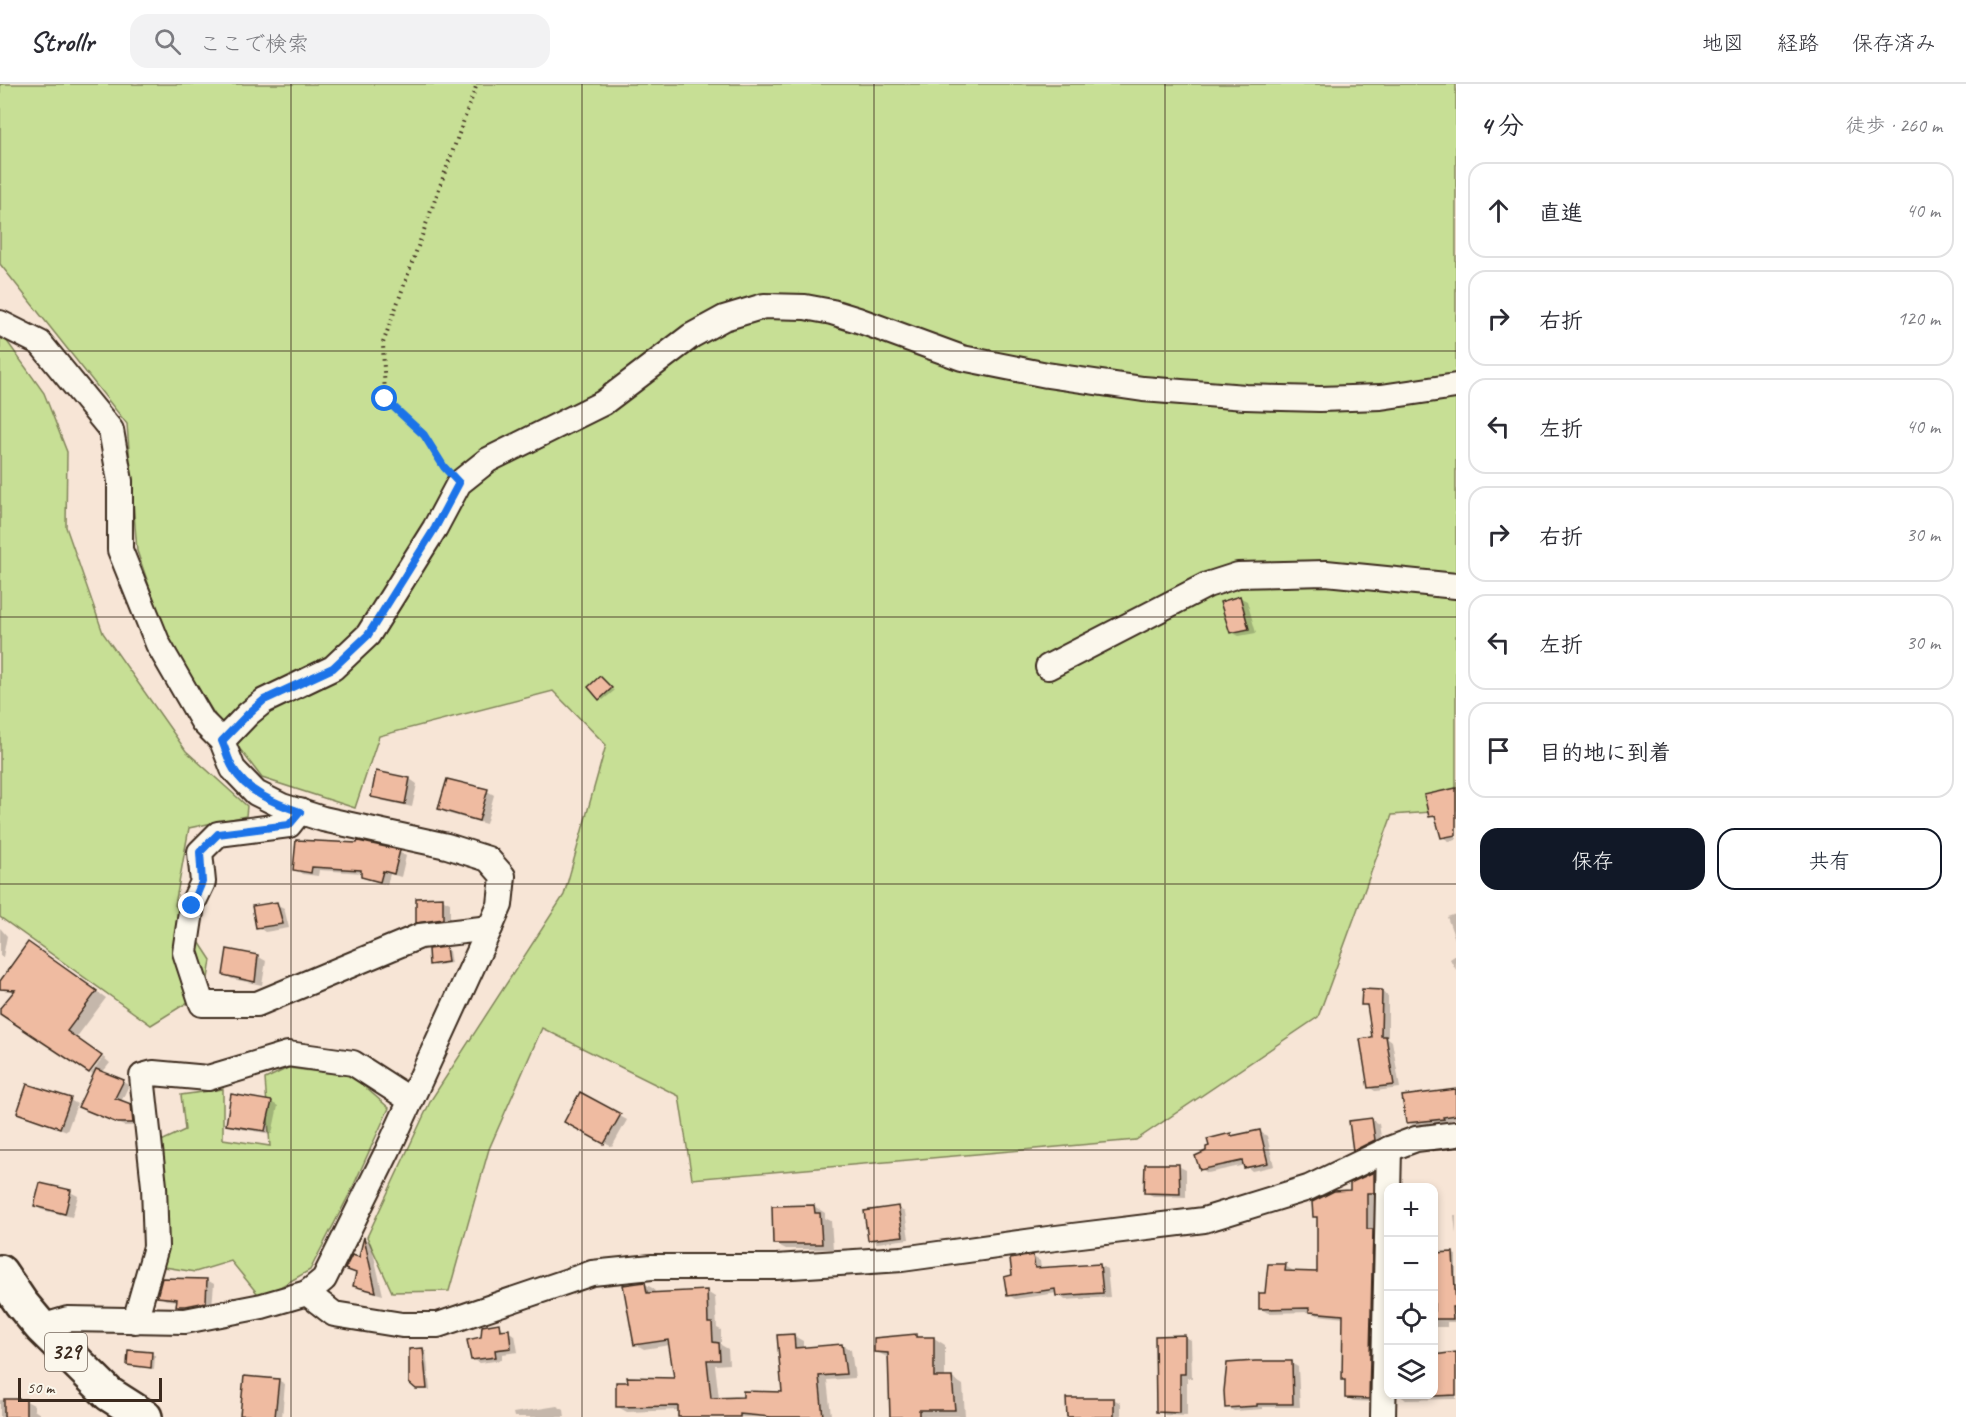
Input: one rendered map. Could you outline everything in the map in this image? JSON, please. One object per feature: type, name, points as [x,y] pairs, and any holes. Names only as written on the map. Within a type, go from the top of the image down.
[{"type":"highway","name":"329","points":[[0,1272],[21,1312],[109,1394],[145,1417]]},
{"type":"street","points":[[222,741],[264,700],[333,668],[368,635],[435,528],[459,483],[488,460],[603,402],[691,336],[724,318],[764,306],[806,307],[832,312],[962,358],[1047,375],[1143,389],[1245,397],[1320,399],[1381,397],[1456,386]]},
{"type":"street","points":[[0,323],[40,343],[111,430],[120,481],[120,550],[158,644],[202,722],[222,741],[233,769],[256,793],[282,806],[323,819],[447,846],[488,859],[503,876],[500,905],[490,928],[409,1099],[388,1150],[324,1279],[307,1293],[262,1306],[185,1321],[68,1318],[21,1312]]},
{"type":"street","points":[[1048,667],[1207,585],[1238,575],[1326,573],[1456,586]]},
{"type":"street","points":[[300,812],[289,825],[218,834],[200,852],[202,882],[192,906],[185,952],[202,1004],[257,1004],[420,936],[490,928]]},
{"type":"street","points":[[135,1320],[156,1246],[154,1186],[142,1076],[153,1073],[208,1078],[288,1054],[352,1063],[409,1099]]},
{"type":"street","points":[[307,1293],[334,1314],[402,1325],[438,1324],[592,1273],[652,1267],[776,1267],[902,1259],[1204,1220],[1308,1188],[1389,1149],[1416,1139],[1456,1134]]},
{"type":"street","points":[[1383,1417],[1389,1149]]},
{"type":"path","points":[[459,483],[444,467],[424,435],[385,399],[383,343],[477,84]]},
{"type":"green space","points":[[0,84],[1456,84],[1456,810],[1392,815],[1318,1017],[1136,1140],[692,1179],[679,1096],[542,1028],[489,1149],[449,1291],[392,1292],[367,1237],[431,1100],[564,895],[606,745],[553,691],[379,736],[355,808],[262,778],[220,723],[167,638],[137,551],[127,424],[0,264]]},
{"type":"green space","points":[[0,335],[4,337],[44,393],[67,452],[66,527],[103,633],[186,751],[247,806],[246,816],[189,828],[175,905],[211,960],[206,991],[151,1025],[0,917]]},
{"type":"green space","points":[[288,1068],[352,1076],[389,1108],[351,1191],[310,1270],[261,1298],[231,1261],[195,1272],[159,1266],[157,1143],[185,1130],[181,1095],[223,1089],[223,1139],[270,1146],[265,1079]]},
{"type":"building","points":[[1240,596],[1249,629],[1230,633],[1220,602]]},
{"type":"building","points":[[600,676],[612,688],[599,700],[588,687]]},
{"type":"building","points":[[376,771],[410,778],[405,804],[371,797]]},
{"type":"building","points":[[447,779],[488,789],[479,821],[438,809]]},
{"type":"building","points":[[1456,788],[1456,835],[1441,838],[1435,816],[1429,817],[1424,795]]},
{"type":"building","points":[[296,840],[357,843],[358,841],[400,850],[394,874],[383,871],[380,882],[361,877],[361,870],[312,867],[311,873],[293,870]]},
{"type":"building","points":[[443,897],[443,919],[416,923],[416,898]]},
{"type":"building","points":[[277,902],[283,924],[256,928],[252,906]]},
{"type":"building","points":[[28,942],[97,991],[67,1031],[102,1056],[89,1073],[0,1014],[0,1008],[15,990],[0,989],[0,981]]},
{"type":"building","points":[[446,947],[448,962],[429,965],[428,949]]},
{"type":"building","points":[[227,949],[258,955],[255,982],[223,975]]},
{"type":"building","points":[[1362,989],[1382,990],[1381,1036],[1386,1036],[1394,1085],[1368,1088],[1360,1039],[1372,1037],[1367,1005],[1361,1005]]},
{"type":"building","points":[[96,1069],[124,1080],[115,1098],[131,1104],[133,1123],[117,1123],[78,1107]]},
{"type":"building","points":[[27,1084],[71,1098],[60,1128],[17,1113]]},
{"type":"building","points":[[1456,1089],[1456,1115],[1443,1117],[1444,1119],[1406,1123],[1402,1096]]},
{"type":"building","points":[[580,1092],[621,1114],[604,1144],[564,1122]]},
{"type":"building","points":[[231,1094],[272,1101],[265,1131],[226,1125]]},
{"type":"building","points":[[1372,1118],[1375,1140],[1353,1151],[1349,1121]]},
{"type":"building","points":[[1260,1130],[1268,1163],[1244,1168],[1242,1161],[1200,1170],[1195,1156],[1206,1151],[1206,1147],[1209,1146],[1207,1139],[1231,1133],[1231,1136]]},
{"type":"building","points":[[1145,1164],[1179,1164],[1180,1194],[1144,1193]]},
{"type":"building","points":[[1374,1172],[1374,1193],[1367,1193],[1367,1229],[1373,1229],[1369,1399],[1345,1398],[1345,1380],[1342,1380],[1343,1315],[1309,1312],[1309,1308],[1259,1309],[1259,1293],[1265,1293],[1268,1264],[1286,1264],[1285,1271],[1317,1272],[1317,1217],[1313,1217],[1312,1202],[1334,1191],[1350,1190],[1350,1183]]},
{"type":"building","points":[[40,1183],[71,1190],[65,1214],[34,1206]]},
{"type":"building","points":[[814,1205],[815,1213],[820,1213],[822,1244],[773,1244],[772,1206]]},
{"type":"building","points":[[898,1206],[903,1236],[868,1240],[864,1211]]},
{"type":"building","points":[[364,1237],[376,1292],[353,1286],[356,1273],[345,1269],[352,1255],[359,1257]]},
{"type":"building","points":[[1453,1252],[1456,1307],[1452,1307],[1453,1319],[1438,1319],[1438,1253]]},
{"type":"building","points":[[1033,1255],[1035,1268],[1100,1264],[1103,1293],[1056,1296],[1055,1289],[1007,1296],[1004,1277],[1012,1275],[1010,1259]]},
{"type":"building","points":[[162,1278],[207,1279],[206,1302],[176,1306],[177,1299],[157,1297]]},
{"type":"building","points":[[645,1282],[647,1293],[707,1290],[708,1323],[712,1323],[713,1342],[719,1343],[720,1360],[707,1360],[711,1398],[743,1397],[743,1391],[782,1392],[777,1335],[794,1334],[795,1348],[842,1344],[846,1374],[819,1376],[823,1417],[771,1417],[740,1414],[740,1417],[678,1417],[678,1406],[616,1407],[616,1382],[628,1382],[627,1377],[674,1378],[668,1340],[634,1345],[623,1285]]},
{"type":"building","points":[[499,1323],[500,1330],[509,1329],[511,1348],[495,1350],[496,1357],[471,1360],[467,1340],[481,1337],[482,1326]]},
{"type":"building","points":[[916,1334],[916,1337],[934,1337],[934,1377],[952,1377],[955,1410],[919,1410],[919,1417],[890,1417],[888,1353],[874,1352],[874,1338]]},
{"type":"building","points":[[1185,1335],[1185,1374],[1180,1374],[1180,1413],[1156,1412],[1155,1336]]},
{"type":"building","points":[[423,1348],[427,1389],[416,1389],[409,1383],[409,1349]]},
{"type":"building","points":[[128,1350],[152,1352],[151,1368],[127,1365]]},
{"type":"building","points":[[1456,1352],[1456,1395],[1438,1396],[1438,1354]]},
{"type":"building","points":[[1292,1361],[1293,1404],[1257,1404],[1257,1406],[1225,1408],[1227,1363]]},
{"type":"building","points":[[244,1376],[279,1379],[275,1417],[240,1415]]},
{"type":"building","points":[[1066,1398],[1114,1398],[1114,1417],[1067,1417]]},
{"type":"building","points":[[4,1399],[26,1399],[26,1417],[4,1417]]},
{"type":"route","points":[[192,906],[202,882],[200,852],[218,834],[289,825],[300,812],[256,793],[233,769],[222,741],[264,700],[333,668],[368,635],[435,528],[459,483],[444,467],[424,435],[385,399]]}]
